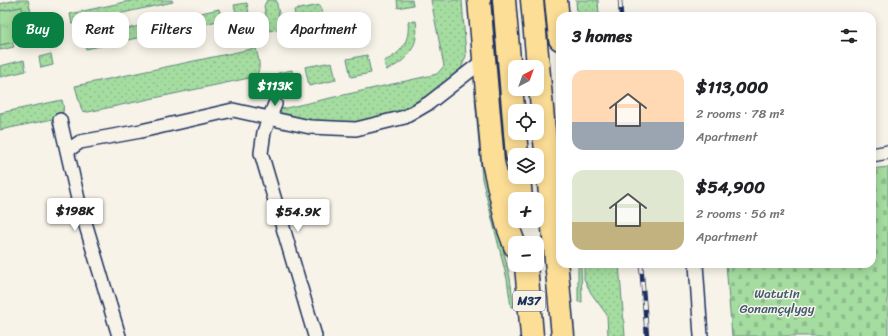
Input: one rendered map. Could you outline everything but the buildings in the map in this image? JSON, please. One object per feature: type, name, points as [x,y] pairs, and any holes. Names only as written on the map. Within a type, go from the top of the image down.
[{"type":"highway","points":[[479,0],[493,162],[507,224],[511,236]]},
{"type":"highway","points":[[504,0],[513,104]]},
{"type":"highway","name":"M37","points":[[532,0],[556,253]]},
{"type":"highway","points":[[556,0],[557,12]]},
{"type":"highway","name":"M37","points":[[557,268],[563,336]]},
{"type":"highway","points":[[558,274],[559,268]]},
{"type":"highway","name":"M37","points":[[525,272],[532,336]]},
{"type":"street","points":[[67,150],[80,142],[141,131],[233,110],[310,127],[356,129],[405,117],[429,103],[484,60]]},
{"type":"street","points":[[275,104],[264,132],[261,153],[315,336]]},
{"type":"street","points":[[60,120],[78,199],[119,336]]},
{"type":"street","points":[[876,154],[888,152]]},
{"type":"street","points":[[696,268],[701,336]]},
{"type":"green space","points":[[16,0],[28,0],[31,12],[22,12],[21,7],[0,11],[0,4]]},
{"type":"green space","points":[[134,0],[172,0],[173,2],[127,12],[79,12]]},
{"type":"green space","points":[[267,0],[276,0],[279,12],[277,12],[277,29],[269,31],[269,12],[265,12],[264,6]]},
{"type":"green space","points":[[397,0],[412,0],[413,5],[398,8]]},
{"type":"green space","points":[[431,0],[462,0],[466,56],[458,76],[403,116],[342,125],[284,118],[276,113],[277,110],[437,74],[444,66]]},
{"type":"green space","points":[[576,0],[598,0],[599,12],[577,12]]},
{"type":"green space","points":[[247,3],[249,12],[236,12],[234,5]]},
{"type":"green space","points":[[320,5],[322,12],[294,12],[294,10]]},
{"type":"green space","points":[[22,7],[23,12],[12,12],[12,43],[0,45],[0,11]]},
{"type":"green space","points":[[219,9],[220,12],[214,12],[214,22],[206,24],[206,12]]},
{"type":"green space","points":[[70,14],[72,14],[72,24]]},
{"type":"green space","points":[[416,21],[416,37],[411,51],[401,62],[386,70],[384,61],[396,54],[404,46],[408,35],[408,22]]},
{"type":"green space","points":[[137,27],[137,38],[129,40],[129,28]]},
{"type":"green space","points":[[12,42],[12,47],[0,50],[0,45]]},
{"type":"green space","points":[[256,48],[259,60],[258,71],[254,77],[88,112],[82,111],[75,86]]},
{"type":"green space","points":[[51,54],[53,65],[41,68],[39,57]]},
{"type":"green space","points":[[367,55],[371,73],[351,77],[347,59]]},
{"type":"green space","points":[[24,60],[26,71],[0,77],[0,66]]},
{"type":"green space","points":[[332,62],[336,80],[309,86],[305,67]]},
{"type":"green space","points":[[292,70],[296,88],[286,90],[281,86],[278,73]]},
{"type":"green space","points":[[475,98],[478,98],[486,178],[510,278],[514,307],[511,307],[507,279],[482,179]]},
{"type":"green space","points":[[62,100],[63,110],[62,114],[58,118],[0,130],[0,113]]},
{"type":"green space","name":"Watutin Gonamçylygy","points":[[888,167],[888,336],[732,336],[726,268],[876,268],[876,168]]},
{"type":"green space","points":[[578,268],[581,268],[582,302],[578,302]]},
{"type":"green space","points":[[584,268],[619,268],[625,336],[608,336],[607,315],[591,293],[584,279]]},
{"type":"railway","points":[[620,0],[621,12]]},
{"type":"railway","points":[[641,268],[647,336]]}]
